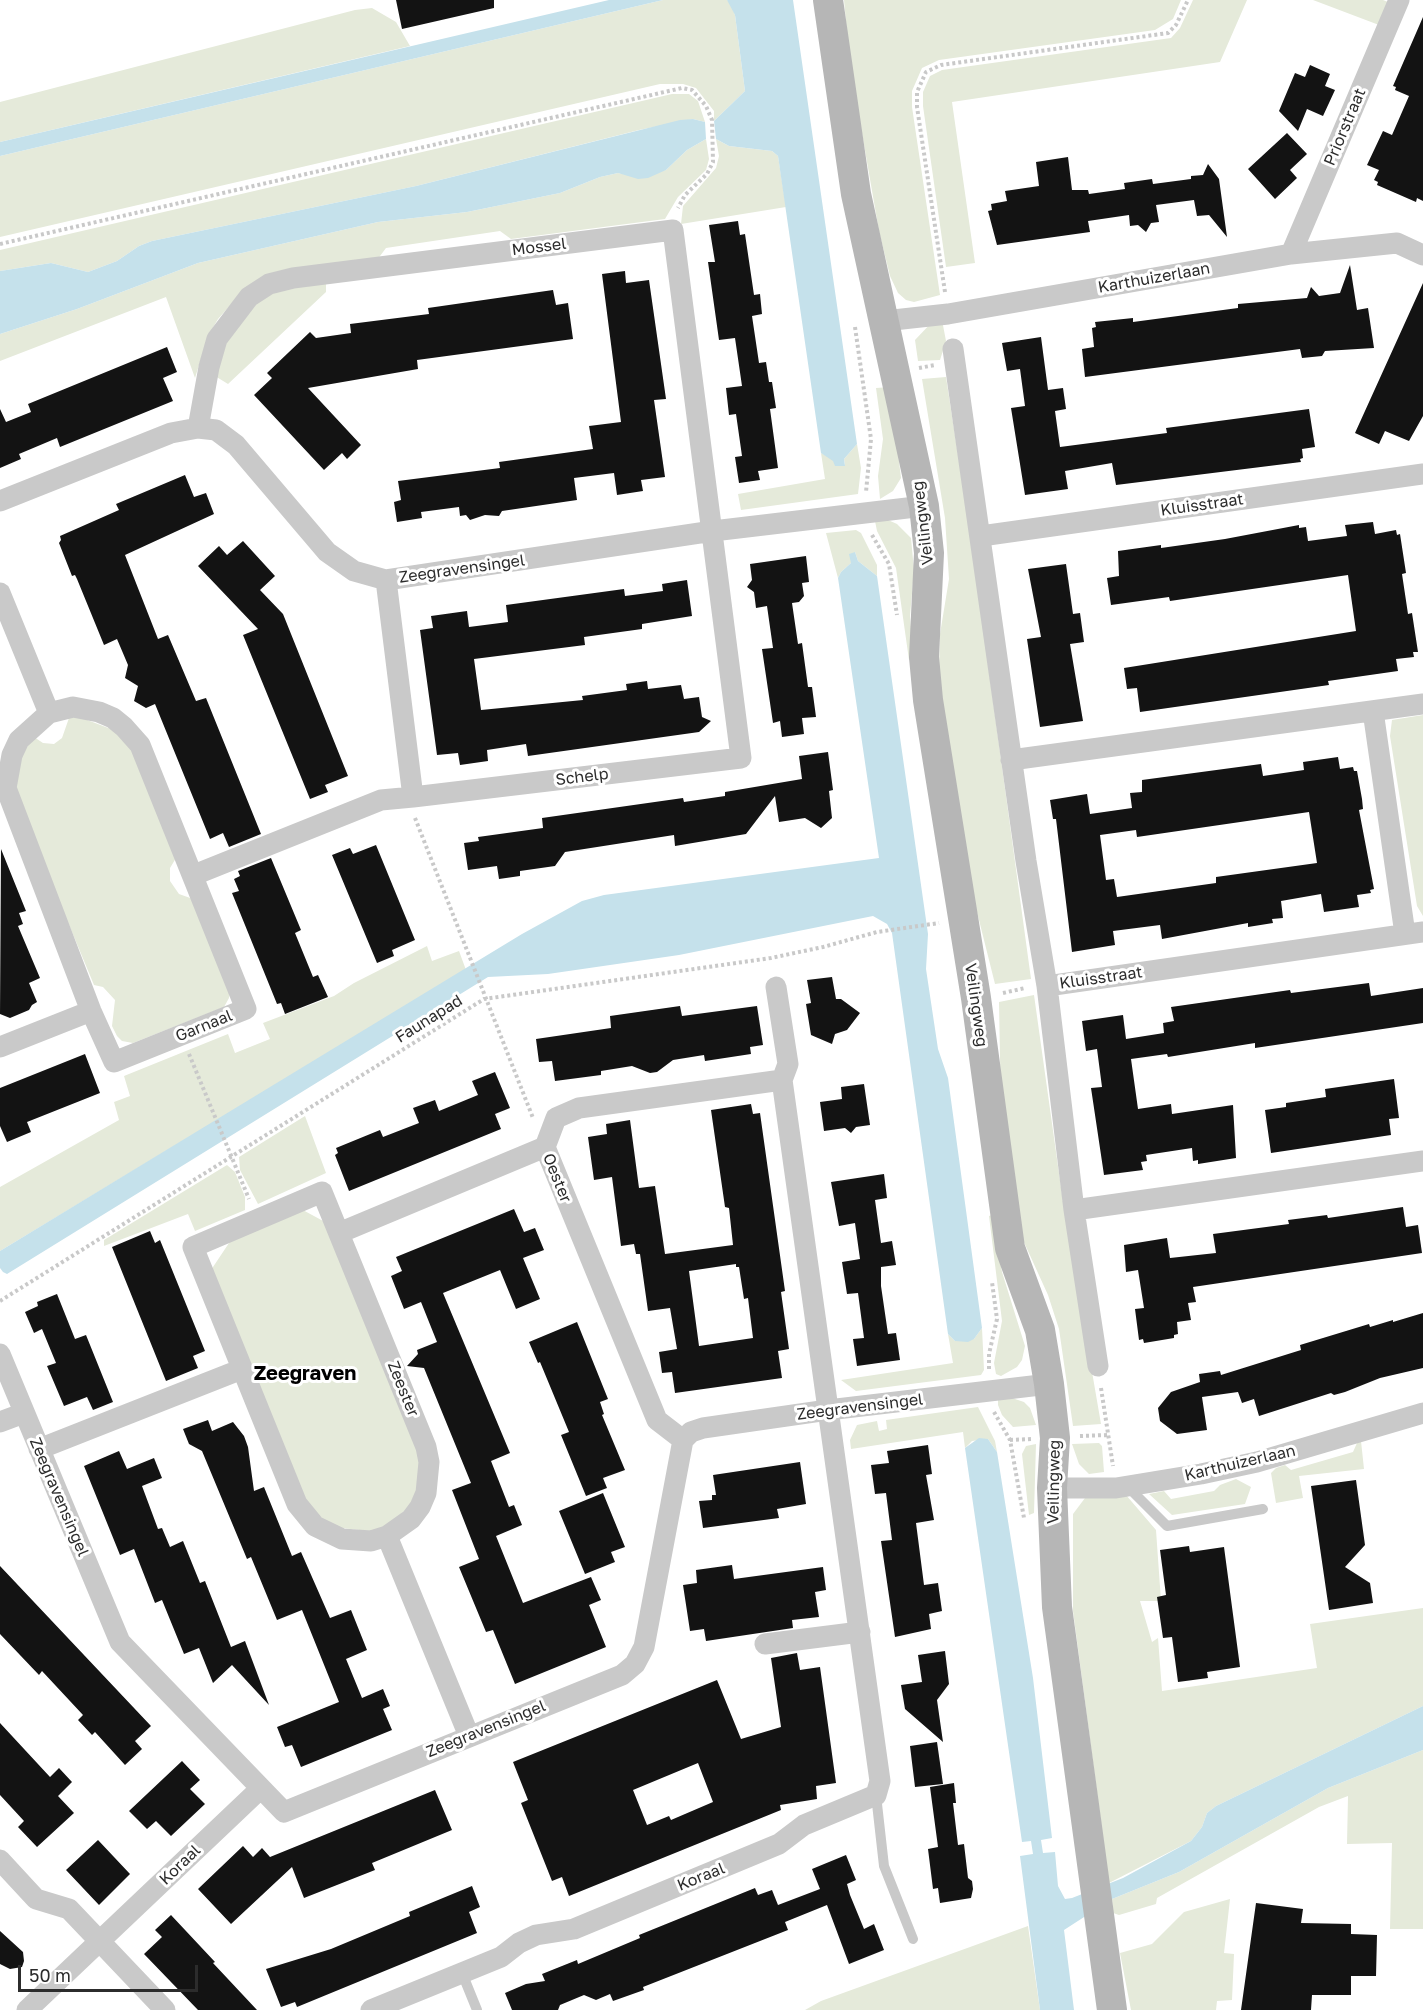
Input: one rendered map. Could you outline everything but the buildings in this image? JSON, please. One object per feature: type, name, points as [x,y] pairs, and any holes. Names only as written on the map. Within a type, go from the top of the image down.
[{"type":"street","name":"Veilingweg","points":[[828,0],[856,194],[924,506],[929,553],[924,657],[928,700],[976,998],[1010,1248],[1040,1330],[1049,1384],[1055,1438],[1052,1488],[1057,1607],[1096,1879],[1112,2010]]},
{"type":"street","name":"Priorstraat","points":[[1291,254],[1399,0]]},
{"type":"street","name":"Mossel","points":[[198,428],[209,366],[217,339],[249,297],[269,284],[293,278],[673,230]]},
{"type":"street","points":[[673,230],[713,531]]},
{"type":"street","name":"Karthuizerlaan","points":[[884,321],[948,314],[1291,254],[1397,243],[1423,255]]},
{"type":"street","name":"Kluisstraat","points":[[953,349],[1011,760],[1047,986],[1074,1210],[1098,1366]]},
{"type":"street","name":"Zeegravensingel","points":[[0,501],[171,433],[198,428],[216,430],[236,445],[327,552],[354,571],[386,580],[713,531],[924,506]]},
{"type":"street","name":"Kluisstraat","points":[[981,537],[1423,474]]},
{"type":"street","name":"Schelp","points":[[413,797],[741,758],[713,531]]},
{"type":"street","points":[[194,875],[381,800],[413,797],[386,580]]},
{"type":"street","points":[[0,593],[49,714]]},
{"type":"street","points":[[1011,760],[1423,704]]},
{"type":"street","name":"Garnaal","points":[[73,707],[92,710],[113,718],[133,735],[140,745],[194,875],[246,1009],[114,1062],[91,1011],[6,788],[12,755],[19,740],[49,714],[73,707]]},
{"type":"street","name":"Kluisstraat","points":[[1047,986],[1414,933],[1373,711]]},
{"type":"street","points":[[776,987],[788,1064],[782,1080],[880,1781],[876,1795]]},
{"type":"street","points":[[0,1047],[91,1011]]},
{"type":"street","name":"Oester","points":[[683,1440],[657,1420],[545,1147],[556,1118],[579,1108],[782,1080]]},
{"type":"street","points":[[339,1233],[545,1147]]},
{"type":"street","points":[[1074,1210],[1423,1161]]},
{"type":"street","name":"Zeester","points":[[322,1192],[339,1233],[426,1447],[429,1462],[428,1485],[420,1507],[411,1519],[387,1536],[371,1541],[342,1539],[328,1534],[305,1516],[297,1504],[193,1246],[257,1219],[322,1192]]},
{"type":"street","name":"Zeegravensingel","points":[[0,1354],[120,1642],[284,1812],[622,1675],[635,1664],[644,1647],[683,1440],[691,1432],[703,1428],[828,1410],[1049,1384]]},
{"type":"street","points":[[39,1449],[242,1369]]},
{"type":"street","points":[[0,1422],[24,1413]]},
{"type":"street","name":"Karthuizerlaan","points":[[1052,1488],[1122,1487],[1257,1462],[1423,1413]]},
{"type":"street","points":[[387,1536],[469,1736]]},
{"type":"street","points":[[765,1644],[860,1632]]},
{"type":"street","name":"Koraal","points":[[27,2010],[260,1789]]},
{"type":"street","name":"Koraal","points":[[371,2010],[501,1957],[519,1943],[536,1935],[574,1929],[780,1845],[804,1826],[876,1795]]},
{"type":"street","points":[[0,1860],[36,1899],[69,1909],[165,2010]]},
{"type":"lane","points":[[1122,1487],[1167,1526],[1263,1509]]},
{"type":"lane","points":[[876,1795],[884,1866],[913,1939]]},
{"type":"lane","points":[[462,1973],[477,2010]]},
{"type":"path","points":[[948,314],[917,107],[917,92],[926,72],[941,65],[1168,33],[1176,25],[1188,0]]},
{"type":"path","points":[[0,244],[665,90],[692,90],[706,106],[712,120],[714,143],[712,167],[679,204],[673,230]]},
{"type":"path","points":[[413,797],[413,814],[484,999],[545,1147]]},
{"type":"path","name":"Faunapad","points":[[0,1301],[484,999],[771,958],[824,947],[877,932],[933,924]]},
{"type":"path","points":[[183,1035],[257,1219]]},
{"type":"path","points":[[1098,1366],[1122,1487]]},
{"type":"green space","points":[[663,0],[727,0],[731,3],[735,15],[745,91],[714,121],[714,111],[696,88],[683,84],[660,84],[0,237],[0,156]]},
{"type":"green space","points":[[844,0],[1181,0],[1173,19],[1155,30],[939,60],[922,68],[912,91],[912,107],[940,295],[914,302],[906,300],[898,293],[890,276],[879,231],[850,64]]},
{"type":"green space","points":[[1193,0],[1247,0],[1220,62],[952,102],[975,263],[946,267],[923,106],[923,92],[930,76],[942,70],[1171,38],[1180,28]]},
{"type":"green space","points":[[1313,0],[1383,0],[1388,2],[1379,25]]},
{"type":"green space","points":[[372,8],[396,22],[410,46],[0,142],[0,102],[355,10]]},
{"type":"green space","points":[[672,94],[689,94],[698,101],[705,122],[693,119],[639,130],[416,186],[152,241],[139,246],[117,261],[88,272],[51,263],[0,271],[0,250]]},
{"type":"green space","points":[[706,139],[709,159],[706,170],[678,197],[665,219],[511,239],[500,231],[386,248],[377,260],[242,292],[218,319],[208,336],[195,378],[166,297],[0,361],[0,334],[77,309],[198,263],[378,222],[467,212],[560,193],[600,177],[618,173],[628,175],[666,170],[687,150]]},
{"type":"green space","points":[[716,139],[729,146],[772,151],[778,156],[786,207],[681,224],[683,206],[716,168],[719,156]]},
{"type":"green space","points":[[326,282],[326,292],[228,384],[215,376],[222,345],[255,303],[283,288]]},
{"type":"green space","points":[[942,320],[946,341],[940,360],[918,361],[915,340],[933,321]]},
{"type":"green space","points":[[946,377],[971,540],[1031,979],[995,984],[969,880],[950,768],[939,669],[940,634],[949,579],[945,518],[922,379]]},
{"type":"green space","points":[[890,387],[901,478],[893,491],[880,499],[878,476],[883,439],[876,388]]},
{"type":"green space","points":[[857,444],[861,468],[858,494],[741,510],[738,494],[825,479],[821,453],[845,465],[844,459]]},
{"type":"green space","points":[[888,520],[897,524],[911,538],[914,570],[910,616],[913,659],[909,660],[896,568],[877,531],[875,521]]},
{"type":"green space","points":[[856,530],[861,533],[877,565],[877,576],[858,561],[855,552],[851,563],[838,578],[826,533]]},
{"type":"green space","points":[[74,715],[111,729],[122,736],[132,751],[176,858],[170,868],[170,881],[179,894],[193,899],[230,991],[224,1007],[133,1043],[122,1041],[112,1026],[115,1000],[103,987],[94,985],[16,797],[19,758],[34,737],[43,743],[54,744],[62,738],[69,718]]},
{"type":"green space","points":[[1423,715],[1423,916],[1417,906],[1390,736],[1392,720]]},
{"type":"green space","points":[[427,946],[432,961],[459,951],[466,970],[0,1251],[0,1187],[119,1120],[114,1102],[130,1096],[124,1076],[228,1034],[235,1053],[270,1039],[263,1023],[334,996],[354,983]]},
{"type":"green space","points":[[1034,995],[1064,1209],[1101,1424],[1073,1426],[1059,1329],[1048,1295],[1023,1240],[1001,1112],[999,1002]]},
{"type":"green space","points":[[305,1116],[326,1173],[258,1204],[240,1170],[239,1157]]},
{"type":"green space","points":[[227,1165],[235,1172],[245,1197],[245,1210],[195,1231],[188,1214],[104,1246],[104,1240]]},
{"type":"green space","points":[[301,1209],[325,1222],[417,1446],[421,1477],[411,1506],[378,1532],[332,1527],[307,1505],[211,1270],[233,1237]]},
{"type":"green space","points":[[992,1215],[1002,1272],[1025,1346],[1022,1360],[1017,1367],[1001,1376],[996,1374],[994,1363],[1002,1321],[989,1216]]},
{"type":"green space","points":[[982,1328],[984,1370],[981,1375],[856,1391],[841,1380],[953,1363],[948,1334],[955,1341],[974,1339]]},
{"type":"green space","points":[[1009,1397],[1024,1402],[1030,1408],[1036,1425],[1013,1427],[1002,1415],[998,1405],[998,1399]]},
{"type":"green space","points":[[978,1407],[995,1441],[997,1452],[988,1439],[972,1441],[965,1448],[963,1432],[851,1449],[850,1440],[857,1425],[877,1421],[879,1431],[887,1429],[886,1420]]},
{"type":"green space","points":[[1361,1441],[1364,1469],[1299,1476],[1303,1498],[1276,1503],[1271,1473],[1276,1468],[1285,1465],[1291,1470],[1353,1452],[1357,1443]]},
{"type":"green space","points":[[1099,1443],[1102,1446],[1104,1472],[1089,1474],[1079,1464],[1072,1444]]},
{"type":"green space","points":[[1036,1444],[1034,1513],[1029,1515],[1022,1454],[1026,1446]]},
{"type":"green space","points":[[1236,1479],[1251,1487],[1245,1504],[1172,1515],[1149,1494],[1164,1491],[1171,1499],[1214,1491],[1220,1485]]},
{"type":"green space","points":[[1126,1495],[1156,1530],[1161,1601],[1140,1601],[1152,1642],[1158,1638],[1162,1691],[1317,1668],[1310,1624],[1423,1608],[1423,1706],[1216,1806],[1207,1813],[1202,1827],[1191,1841],[1109,1883],[1073,1611],[1073,1514],[1085,1498]]},
{"type":"green space","points":[[1423,1750],[1423,1929],[1390,1929],[1392,1843],[1347,1844],[1348,1796],[1319,1807],[1157,1898],[1156,1904],[1119,1915],[1113,1913],[1112,1899],[1179,1872],[1328,1788]]},
{"type":"green space","points":[[1230,1899],[1224,1953],[1234,1954],[1232,2000],[1217,2001],[1216,2010],[1131,2010],[1120,1953],[1152,1944],[1184,1912]]},
{"type":"green space","points":[[1028,1926],[1040,2010],[805,2010],[821,2001]]},
{"type":"water","points":[[609,0],[663,0],[0,156],[0,142]]},
{"type":"water","points":[[727,0],[793,0],[857,444],[844,459],[845,466],[835,466],[833,461],[821,453],[778,156],[772,151],[729,146],[716,139],[714,121],[745,91],[735,15]]},
{"type":"water","points":[[693,119],[705,122],[706,139],[687,150],[666,170],[648,178],[638,179],[618,173],[600,177],[560,193],[467,212],[378,222],[198,263],[77,309],[0,334],[0,271],[51,263],[88,272],[117,261],[139,246],[152,241],[416,186],[680,120]]},
{"type":"water","points":[[855,552],[858,561],[877,576],[928,934],[926,969],[938,1049],[948,1078],[982,1328],[974,1339],[968,1342],[955,1341],[948,1334],[892,933],[887,924],[873,916],[679,955],[548,974],[488,977],[7,1274],[3,1272],[0,1268],[0,1251],[522,934],[582,901],[604,895],[879,858],[838,578],[851,563],[849,554]]},
{"type":"water","points":[[979,1438],[988,1439],[997,1452],[1033,1678],[1052,1838],[1041,1840],[1043,1853],[1055,1852],[1058,1886],[1065,1899],[1123,1878],[1191,1841],[1202,1827],[1207,1813],[1216,1806],[1423,1706],[1423,1750],[1328,1788],[1179,1872],[1112,1899],[1064,1930],[1074,2010],[1040,2010],[1020,1856],[1033,1854],[1031,1841],[1022,1842],[965,1448]]},
{"type":"district","name":"Zeegraven","points":[[305,1374]]}]
